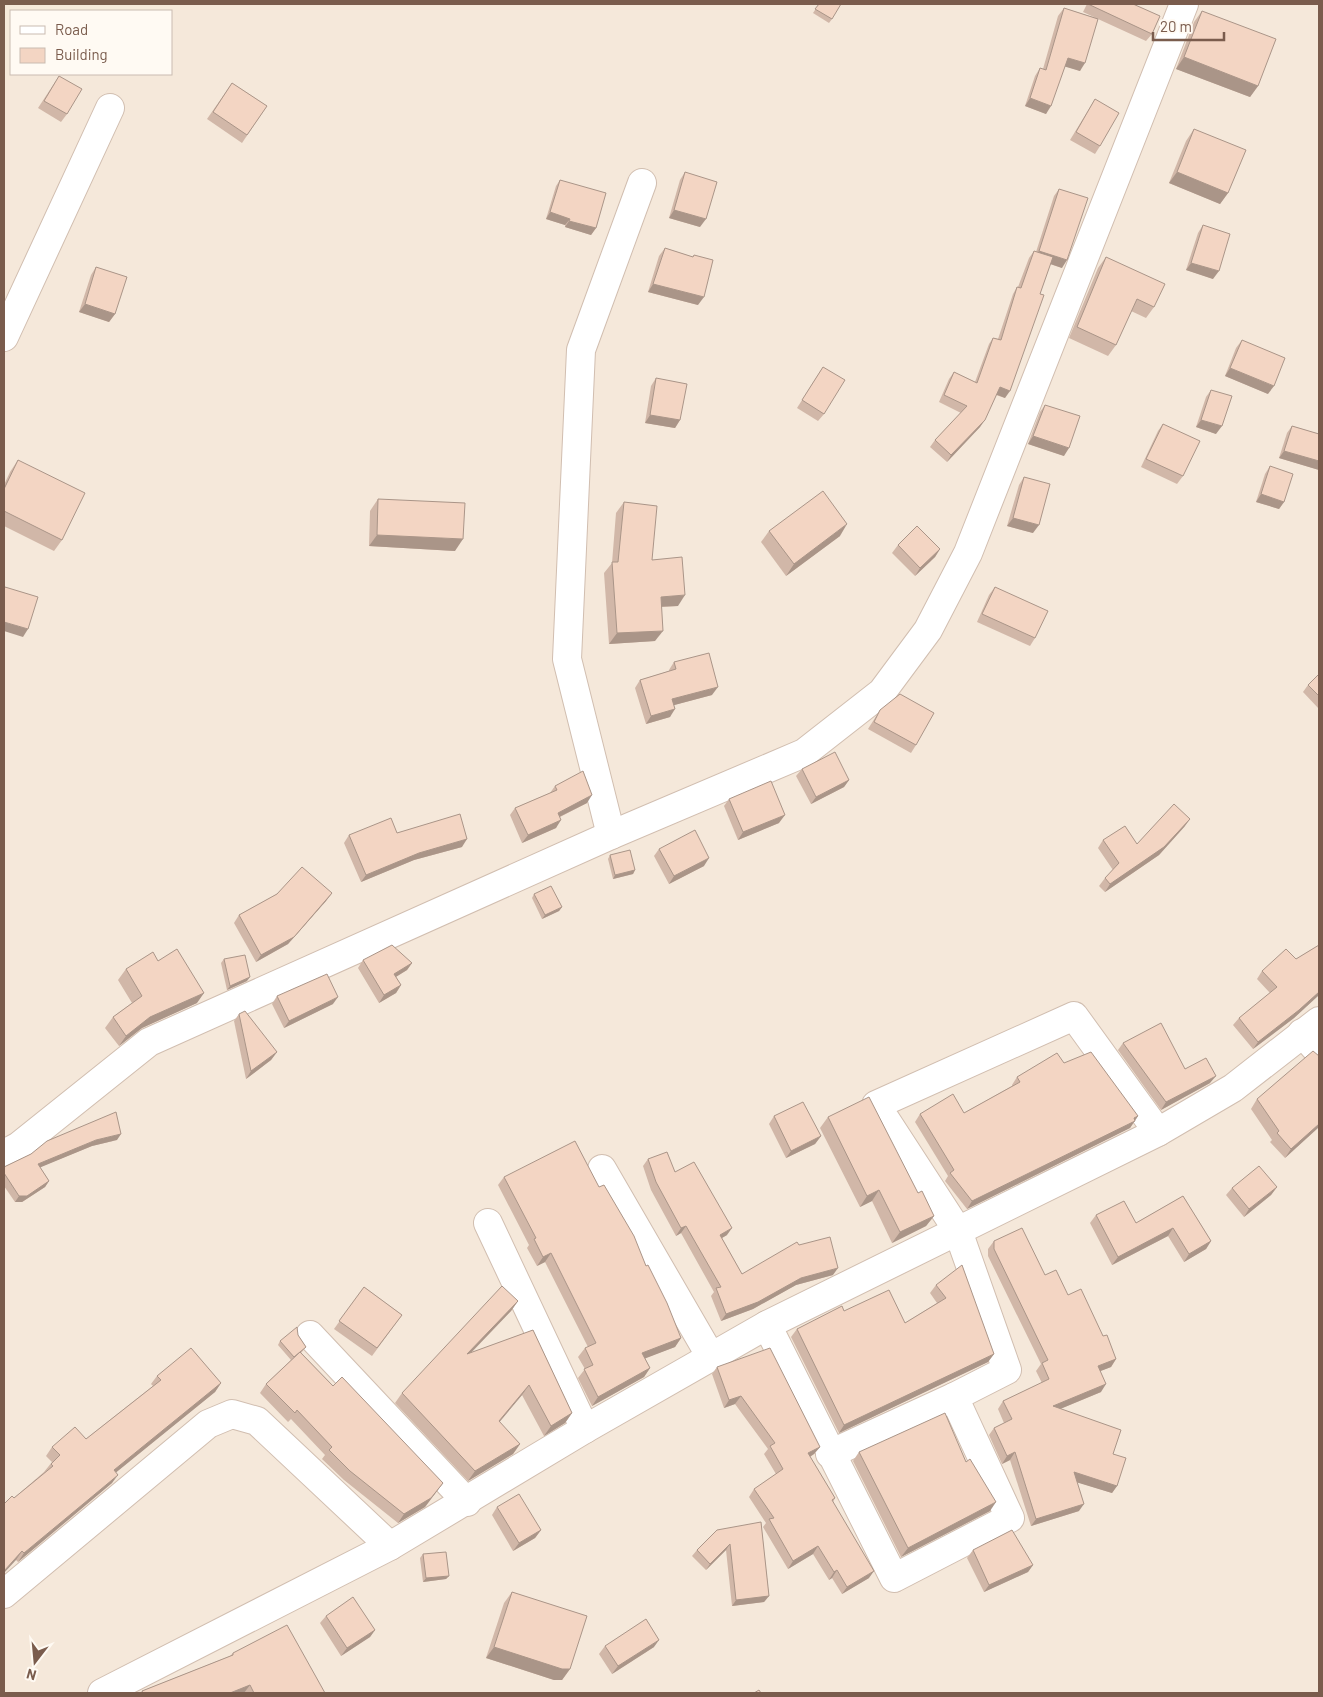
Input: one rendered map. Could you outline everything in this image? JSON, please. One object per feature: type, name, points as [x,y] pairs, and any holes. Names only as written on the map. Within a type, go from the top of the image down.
[{"type":"street","points":[[4,1154],[20,1146],[149,1042],[611,835],[804,753],[882,692],[928,630],[968,553],[1184,4]]},
{"type":"street","points":[[4,337],[110,108]]},
{"type":"street","points":[[611,835],[568,659],[581,350],[642,183]]},
{"type":"street","points":[[830,1454],[954,1397],[1007,1370],[958,1230],[876,1105],[1074,1016],[1158,1132]]},
{"type":"street","points":[[102,1693],[390,1546],[467,1502],[586,1429],[767,1325],[1158,1132],[1233,1088],[1313,1036]]},
{"type":"street","points":[[602,1169],[711,1357]]},
{"type":"street","points":[[488,1223],[586,1429]]},
{"type":"street","points":[[767,1325],[830,1454],[894,1578],[1010,1518],[954,1397]]},
{"type":"street","points":[[310,1334],[467,1502]]},
{"type":"street","points":[[4,1594],[208,1424],[232,1414],[257,1421],[390,1546]]},
{"type":"shaded area","points":[[4,4],[1319,4],[1319,1693],[4,1693]]},
{"type":"building","points":[[819,4],[841,4],[832,19],[815,9]]},
{"type":"building","points":[[1088,4],[1133,4],[1160,16],[1152,34]]},
{"type":"building","points":[[1064,8],[1098,19],[1085,63],[1068,58],[1051,106],[1030,98],[1040,68],[1046,70]]},
{"type":"building","points":[[1202,11],[1276,39],[1258,86],[1184,57]]},
{"type":"building","points":[[59,76],[82,89],[67,114],[44,101]]},
{"type":"building","points":[[232,83],[267,106],[247,135],[213,112]]},
{"type":"building","points":[[1095,99],[1119,113],[1100,146],[1076,132]]},
{"type":"building","points":[[1194,129],[1246,150],[1228,193],[1177,172]]},
{"type":"building","points":[[685,172],[717,182],[706,219],[674,210]]},
{"type":"building","points":[[560,180],[606,193],[596,228],[569,221],[570,219],[550,212]]},
{"type":"building","points":[[1059,189],[1088,198],[1067,260],[1039,251]]},
{"type":"building","points":[[1203,225],[1230,234],[1219,271],[1191,263]]},
{"type":"building","points":[[665,248],[693,257],[694,255],[713,260],[704,297],[653,284]]},
{"type":"building","points":[[1034,251],[1053,257],[1040,294],[1044,295],[1010,391],[1000,387],[985,420],[951,455],[935,440],[967,406],[944,395],[954,372],[977,383],[993,338],[1001,340],[1017,287],[1021,288]]},
{"type":"building","points":[[1106,257],[1165,284],[1154,307],[1137,299],[1116,345],[1077,327]]},
{"type":"building","points":[[96,267],[127,277],[115,314],[85,304]]},
{"type":"building","points":[[1242,340],[1285,358],[1274,386],[1230,368]]},
{"type":"building","points":[[823,367],[845,380],[824,414],[802,400]]},
{"type":"building","points":[[656,378],[687,384],[680,420],[650,415]]},
{"type":"building","points":[[1211,390],[1232,396],[1222,426],[1201,420]]},
{"type":"building","points":[[1045,405],[1080,416],[1069,448],[1033,436]]},
{"type":"building","points":[[1163,424],[1200,441],[1183,476],[1146,459]]},
{"type":"building","points":[[1292,426],[1319,434],[1319,461],[1284,451]]},
{"type":"building","points":[[18,460],[85,493],[62,540],[4,511],[4,489]]},
{"type":"building","points":[[1270,466],[1293,474],[1284,502],[1261,494]]},
{"type":"building","points":[[1024,477],[1050,484],[1039,525],[1013,518]]},
{"type":"building","points":[[823,491],[847,524],[794,564],[769,531]]},
{"type":"building","points":[[378,499],[465,503],[463,539],[377,535]]},
{"type":"building","points":[[624,502],[657,506],[652,560],[682,557],[685,595],[661,597],[663,631],[617,633],[612,562],[618,562]]},
{"type":"building","points":[[917,526],[940,549],[920,568],[898,545]]},
{"type":"building","points":[[5,587],[38,597],[28,629],[4,622]]},
{"type":"building","points":[[995,587],[1048,611],[1035,638],[982,614]]},
{"type":"building","points":[[709,653],[718,687],[672,699],[675,709],[651,716],[640,680],[676,669],[674,662]]},
{"type":"building","points":[[1319,674],[1319,696],[1308,685]]},
{"type":"building","points":[[900,694],[934,713],[916,745],[874,722],[880,710]]},
{"type":"building","points":[[835,752],[849,780],[816,797],[802,769]]},
{"type":"building","points":[[583,771],[592,795],[558,813],[561,820],[528,835],[515,808],[557,790],[555,786]]},
{"type":"building","points":[[771,781],[785,815],[743,832],[729,799]]},
{"type":"building","points":[[1174,804],[1190,819],[1164,847],[1110,884],[1105,878],[1119,863],[1103,840],[1125,826],[1137,844]]},
{"type":"building","points":[[460,814],[467,839],[419,853],[366,875],[349,835],[391,818],[397,833]]},
{"type":"building","points":[[695,830],[709,858],[674,876],[659,849]]},
{"type":"building","points":[[630,850],[635,870],[615,875],[610,855]]},
{"type":"building","points":[[302,867],[332,893],[294,937],[261,955],[239,915],[277,894]]},
{"type":"building","points":[[551,886],[562,907],[545,915],[534,894]]},
{"type":"building","points":[[392,945],[412,963],[394,974],[401,985],[384,995],[363,960]]},
{"type":"building","points":[[1319,945],[1319,992],[1258,1042],[1239,1018],[1277,987],[1262,971],[1286,949],[1296,959]]},
{"type":"building","points":[[177,949],[204,993],[150,1017],[126,1036],[113,1017],[142,996],[126,969],[153,952],[158,961]]},
{"type":"building","points":[[245,955],[250,977],[230,986],[224,959]]},
{"type":"building","points":[[327,974],[338,997],[289,1021],[277,996]]},
{"type":"building","points":[[245,1011],[277,1052],[251,1071],[239,1014]]},
{"type":"building","points":[[1161,1023],[1185,1069],[1206,1058],[1216,1076],[1166,1102],[1123,1043]]},
{"type":"building","points":[[1313,1051],[1319,1056],[1319,1124],[1291,1149],[1277,1133],[1279,1131],[1257,1099]]},
{"type":"building","points":[[1091,1052],[1138,1116],[1134,1118],[1135,1121],[972,1201],[950,1173],[954,1170],[920,1114],[953,1094],[964,1113],[1020,1082],[1017,1077],[1057,1053],[1064,1063]]},
{"type":"building","points":[[869,1097],[918,1193],[922,1191],[934,1216],[900,1232],[879,1190],[867,1196],[828,1117]]},
{"type":"building","points":[[803,1102],[821,1136],[791,1151],[774,1116]]},
{"type":"building","points":[[116,1112],[121,1134],[96,1140],[38,1164],[49,1181],[27,1196],[19,1196],[4,1173],[4,1167],[31,1154],[47,1141]]},
{"type":"building","points":[[575,1141],[599,1187],[604,1185],[634,1236],[646,1266],[648,1265],[667,1303],[681,1338],[642,1353],[650,1368],[598,1397],[584,1369],[593,1365],[585,1348],[596,1343],[551,1253],[543,1257],[534,1239],[536,1238],[504,1177]]},
{"type":"building","points":[[667,1152],[675,1172],[694,1162],[732,1228],[720,1235],[742,1274],[797,1242],[799,1245],[830,1237],[838,1268],[801,1278],[758,1302],[726,1314],[716,1288],[721,1287],[686,1226],[681,1228],[656,1182],[648,1159]]},
{"type":"building","points":[[1259,1166],[1277,1187],[1249,1209],[1232,1188]]},
{"type":"building","points":[[1183,1196],[1211,1241],[1189,1254],[1173,1228],[1118,1257],[1096,1215],[1124,1201],[1136,1223]]},
{"type":"building","points":[[1022,1228],[1045,1275],[1056,1270],[1068,1295],[1081,1289],[1103,1336],[1107,1335],[1116,1359],[1098,1366],[1106,1384],[1053,1406],[1121,1430],[1113,1454],[1126,1458],[1117,1486],[1074,1472],[1084,1504],[1036,1519],[1015,1452],[1007,1456],[994,1428],[1012,1419],[1003,1401],[1049,1379],[1042,1363],[1048,1360],[994,1249],[994,1241]]},
{"type":"building","points":[[962,1265],[994,1354],[844,1425],[797,1329],[842,1306],[844,1311],[889,1290],[905,1323],[946,1298],[936,1285]]},
{"type":"building","points":[[502,1286],[518,1301],[467,1354],[533,1330],[572,1413],[551,1426],[529,1385],[499,1421],[520,1444],[475,1471],[402,1393]]},
{"type":"building","points":[[364,1287],[402,1315],[377,1348],[339,1321]]},
{"type":"building","points":[[297,1327],[298,1335],[306,1347],[294,1357],[280,1341]]},
{"type":"building","points":[[191,1348],[221,1383],[114,1470],[118,1475],[24,1553],[22,1551],[4,1571],[4,1504],[53,1466],[51,1464],[60,1455],[52,1447],[75,1427],[86,1439],[161,1380],[157,1376]]},
{"type":"building","points":[[770,1348],[820,1447],[808,1453],[835,1498],[832,1500],[874,1571],[847,1587],[837,1570],[834,1572],[818,1546],[793,1561],[769,1519],[774,1518],[754,1489],[783,1469],[770,1446],[775,1443],[741,1396],[729,1400],[717,1367]]},
{"type":"building","points":[[300,1352],[333,1386],[342,1377],[443,1483],[431,1498],[404,1514],[350,1471],[329,1450],[332,1447],[297,1410],[295,1413],[266,1384]]},
{"type":"building","points":[[945,1413],[966,1462],[970,1459],[996,1502],[908,1548],[859,1452]]},
{"type":"building","points":[[519,1494],[541,1530],[519,1543],[497,1507]]},
{"type":"building","points":[[761,1522],[769,1596],[736,1600],[730,1544],[710,1564],[697,1550],[717,1530]]},
{"type":"building","points":[[1012,1530],[1033,1565],[989,1585],[973,1550]]},
{"type":"building","points":[[446,1552],[449,1576],[426,1578],[423,1554]]},
{"type":"building","points":[[512,1592],[587,1616],[570,1669],[562,1669],[494,1647]]},
{"type":"building","points":[[353,1597],[375,1630],[347,1648],[326,1616]]},
{"type":"building","points":[[646,1619],[659,1640],[618,1666],[605,1646]]},
{"type":"building","points":[[287,1625],[325,1693],[254,1693],[250,1685],[230,1693],[143,1693],[142,1691],[233,1655],[233,1653]]}]
